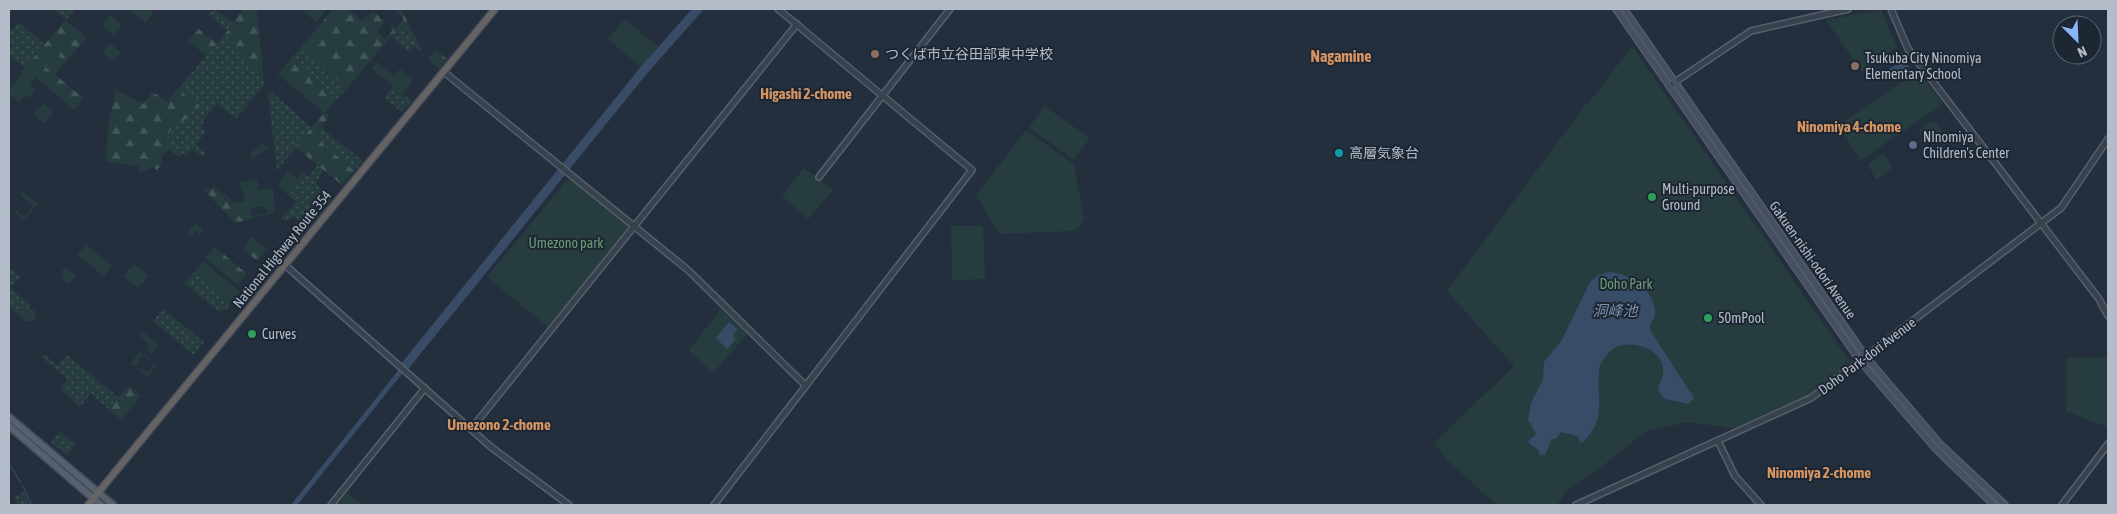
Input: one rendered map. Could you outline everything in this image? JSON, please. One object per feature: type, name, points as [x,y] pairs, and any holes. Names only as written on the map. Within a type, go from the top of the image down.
[{"type":"highway","name":"National Highway Route 354","points":[[88,505],[495,9]]},
{"type":"main road","name":"Gakuen-nishi-odori Avenue","points":[[1616,9],[1672,84],[1866,357],[1940,444],[2005,505]]},
{"type":"main road","name":"Gakuen-nishi-odori Avenue","points":[[1624,9],[1672,84],[1860,361],[1935,448],[1994,505]]},
{"type":"main road","points":[[9,416],[113,505]]},
{"type":"main road","points":[[9,426],[101,505]]},
{"type":"street","points":[[714,505],[972,170],[778,9]]},
{"type":"street","points":[[819,177],[950,9]]},
{"type":"street","points":[[1672,84],[1751,31],[1765,26],[1848,9]]},
{"type":"street","points":[[1891,9],[1908,49],[2099,299],[2108,316]]},
{"type":"street","points":[[471,429],[796,24]]},
{"type":"street","points":[[444,72],[688,270],[806,386]]},
{"type":"street","name":"Doho Park-dori Avenue","points":[[1576,505],[1806,401],[2065,204],[2108,139]]},
{"type":"street","points":[[285,265],[471,429],[569,505]]},
{"type":"street","points":[[331,505],[425,388]]},
{"type":"street","points":[[1718,441],[1736,476],[1761,505]]},
{"type":"street","points":[[2062,505],[2108,444]]},
{"type":"green space","points":[[53,9],[75,9],[66,20]]},
{"type":"green space","points":[[133,9],[149,9],[153,13],[145,23],[131,11]]},
{"type":"green space","points":[[243,9],[257,9],[263,76],[225,34]]},
{"type":"green space","points":[[301,9],[327,9],[316,22]]},
{"type":"green space","points":[[333,9],[347,9],[362,21],[373,11],[385,22],[377,32],[385,39],[393,30],[390,26],[396,28],[404,19],[394,9],[401,9],[422,50],[419,51],[406,25],[387,41],[347,88],[302,46]]},
{"type":"green space","points":[[216,10],[233,23],[227,30],[207,14]]},
{"type":"green space","points":[[1881,10],[1897,47],[1862,72],[1826,20]]},
{"type":"green space","points":[[110,15],[122,26],[114,35],[102,25]]},
{"type":"green space","points":[[625,19],[659,48],[641,67],[608,39]]},
{"type":"green space","points":[[65,20],[87,38],[66,62],[57,55],[46,67],[82,97],[83,99],[74,110],[25,68]]},
{"type":"green space","points":[[19,22],[44,44],[25,68],[9,55],[9,47],[12,43],[9,40],[9,28],[12,30]]},
{"type":"green space","points":[[406,25],[419,51],[414,46],[409,52],[392,37]]},
{"type":"green space","points":[[199,29],[217,44],[207,56],[188,41]]},
{"type":"green space","points":[[225,34],[263,76],[264,85],[236,119],[217,104],[205,118],[201,128],[206,131],[196,145],[206,154],[203,157],[192,149],[187,156],[183,153],[179,157],[164,145],[173,125],[200,105],[177,90]]},
{"type":"green space","points":[[110,43],[121,53],[113,61],[102,52]]},
{"type":"green space","points":[[302,46],[347,88],[336,100],[290,60]]},
{"type":"green space","name":"Doho Park","points":[[1632,46],[1852,365],[1813,394],[1753,422],[1733,428],[1688,422],[1645,432],[1595,472],[1566,491],[1557,505],[1497,505],[1447,460],[1434,443],[1514,366],[1447,291],[1586,104],[1588,104]]},
{"type":"green space","points":[[436,49],[447,59],[439,69],[428,59]]},
{"type":"green space","points":[[57,55],[66,62],[55,75],[46,67]]},
{"type":"green space","points":[[290,60],[336,100],[325,113],[330,115],[321,128],[323,129],[317,139],[354,171],[342,185],[295,147],[324,113],[278,74]]},
{"type":"green space","points":[[377,62],[394,76],[400,69],[413,80],[400,97],[391,89],[393,86],[371,68]]},
{"type":"green space","points":[[25,68],[36,78],[30,86],[35,90],[29,98],[25,96],[19,102],[9,94],[9,90]]},
{"type":"green space","points":[[1918,71],[1943,104],[1861,160],[1838,126]]},
{"type":"green space","points":[[391,89],[400,97],[403,94],[412,101],[402,112],[384,98]]},
{"type":"green space","points":[[116,90],[143,104],[152,92],[167,101],[177,90],[200,105],[177,127],[173,125],[164,144],[169,149],[161,157],[162,164],[157,170],[152,167],[144,172],[139,172],[139,166],[106,162],[108,126]]},
{"type":"green space","points":[[272,92],[312,128],[277,170],[268,93]]},
{"type":"green space","points":[[43,103],[54,112],[44,124],[33,114]]},
{"type":"green space","points":[[1044,106],[1090,138],[1074,160],[1029,128]]},
{"type":"green space","points":[[1930,122],[1936,123],[1942,132],[1928,143],[1920,131]]},
{"type":"green space","points":[[323,129],[363,161],[354,171],[317,139]]},
{"type":"green space","points":[[1026,130],[1074,164],[1084,220],[1075,231],[999,234],[976,195]]},
{"type":"green space","points":[[262,144],[269,148],[253,158],[250,154]]},
{"type":"green space","points":[[1884,153],[1892,168],[1876,180],[1868,164]]},
{"type":"green space","points":[[318,165],[323,170],[316,184],[332,198],[307,228],[296,224],[299,220],[294,217],[286,221],[281,218],[296,202],[285,192],[303,173],[308,177]]},
{"type":"green space","points":[[804,168],[833,190],[808,219],[782,196]]},
{"type":"green space","points":[[288,170],[297,179],[285,192],[278,184]]},
{"type":"green space","name":"Umezono park","points":[[569,177],[627,224],[627,231],[548,327],[487,277]]},
{"type":"green space","points":[[257,179],[259,190],[273,188],[275,212],[244,221],[222,194],[224,193],[235,203],[245,201],[240,183]],"holes":[[[262,206],[268,212],[253,217],[250,209]]]},
{"type":"green space","points":[[215,187],[244,221],[235,223],[204,190]]},
{"type":"green space","points":[[23,192],[38,204],[24,220],[12,210],[14,209],[24,217],[33,206],[20,195]]},
{"type":"green space","points":[[196,223],[204,230],[200,235],[195,231],[190,237],[186,234]]},
{"type":"green space","points":[[951,226],[983,226],[985,279],[952,280]]},
{"type":"green space","points":[[252,237],[267,250],[257,261],[243,249]]},
{"type":"green space","points":[[86,245],[112,266],[104,276],[77,255]]},
{"type":"green space","points":[[215,247],[247,274],[238,285],[205,258]]},
{"type":"green space","points":[[203,261],[240,292],[231,302],[194,272]]},
{"type":"green space","points":[[134,264],[149,276],[138,288],[123,276]]},
{"type":"green space","points":[[9,267],[20,277],[10,288],[31,305],[21,317],[9,308]]},
{"type":"green space","points":[[65,267],[76,276],[69,284],[64,281],[62,271]]},
{"type":"green space","points":[[194,272],[231,302],[227,309],[219,312],[184,283]]},
{"type":"green space","points":[[29,308],[34,310],[36,315],[34,320],[29,322],[24,320],[22,315],[24,310]]},
{"type":"green space","points":[[163,309],[204,342],[194,355],[153,321]]},
{"type":"green space","points":[[721,309],[747,334],[713,373],[689,350]]},
{"type":"green space","points":[[143,332],[159,345],[151,354],[146,347],[149,344],[140,336]]},
{"type":"green space","points":[[140,351],[157,365],[147,377],[139,370],[140,368],[147,373],[154,364],[143,355],[135,367],[131,363]]},
{"type":"green space","points":[[44,354],[57,366],[67,355],[118,397],[108,409],[91,393],[80,407],[60,389],[68,379],[41,357]]},
{"type":"green space","points":[[2108,357],[2108,427],[2067,412],[2066,409],[2067,358]]},
{"type":"green space","points":[[128,386],[141,396],[121,420],[108,409]]},
{"type":"green space","points":[[60,431],[75,445],[67,455],[51,442]]},
{"type":"green space","points":[[24,492],[30,505],[17,505],[14,497]]},
{"type":"green space","points":[[346,492],[363,505],[336,505]]},
{"type":"water","points":[[1904,59],[1909,67],[1895,77],[1889,69]]},
{"type":"water","name":"洞峰池","points":[[1609,272],[1632,279],[1645,289],[1650,296],[1654,303],[1655,316],[1650,325],[1650,330],[1694,398],[1689,404],[1665,399],[1658,390],[1663,376],[1661,360],[1651,350],[1644,347],[1629,344],[1616,347],[1600,365],[1598,415],[1591,433],[1582,443],[1577,436],[1561,432],[1556,439],[1552,439],[1545,455],[1540,455],[1538,450],[1528,442],[1536,434],[1528,420],[1531,403],[1543,379],[1544,362],[1562,340],[1590,282],[1598,275]]},
{"type":"water","points":[[729,322],[737,329],[733,336],[736,339],[727,349],[716,338]]},
{"type":"waterway","points":[[405,366],[644,70],[698,9]]},
{"type":"waterway","points":[[294,505],[405,366]]},
{"type":"waterway","points":[[9,464],[21,483]]},
{"type":"waterway","points":[[23,486],[31,504]]},
{"type":"place","name":"つくば市立谷田部東中学校","points":[[875,54]]},
{"type":"place","name":"Tsukuba City Ninomiya Elementary School","points":[[1855,66]]},
{"type":"place","name":"NInomiya Children's Center","points":[[1913,145]]},
{"type":"place","name":"高層気象台","points":[[1339,153]]},
{"type":"place","name":"Multi-purpose Ground","points":[[1652,197]]},
{"type":"place","name":"50mPool","points":[[1708,318]]},
{"type":"place","name":"Curves","points":[[252,334]]},
{"type":"district","name":"Nagamine","points":[[1341,56]]},
{"type":"district","name":"Higashi 2-chome","points":[[806,94]]},
{"type":"district","name":"Ninomiya 4-chome","points":[[1849,127]]},
{"type":"district","name":"Umezono 2-chome","points":[[499,425]]},
{"type":"district","name":"Ninomiya 2-chome","points":[[1819,473]]}]
